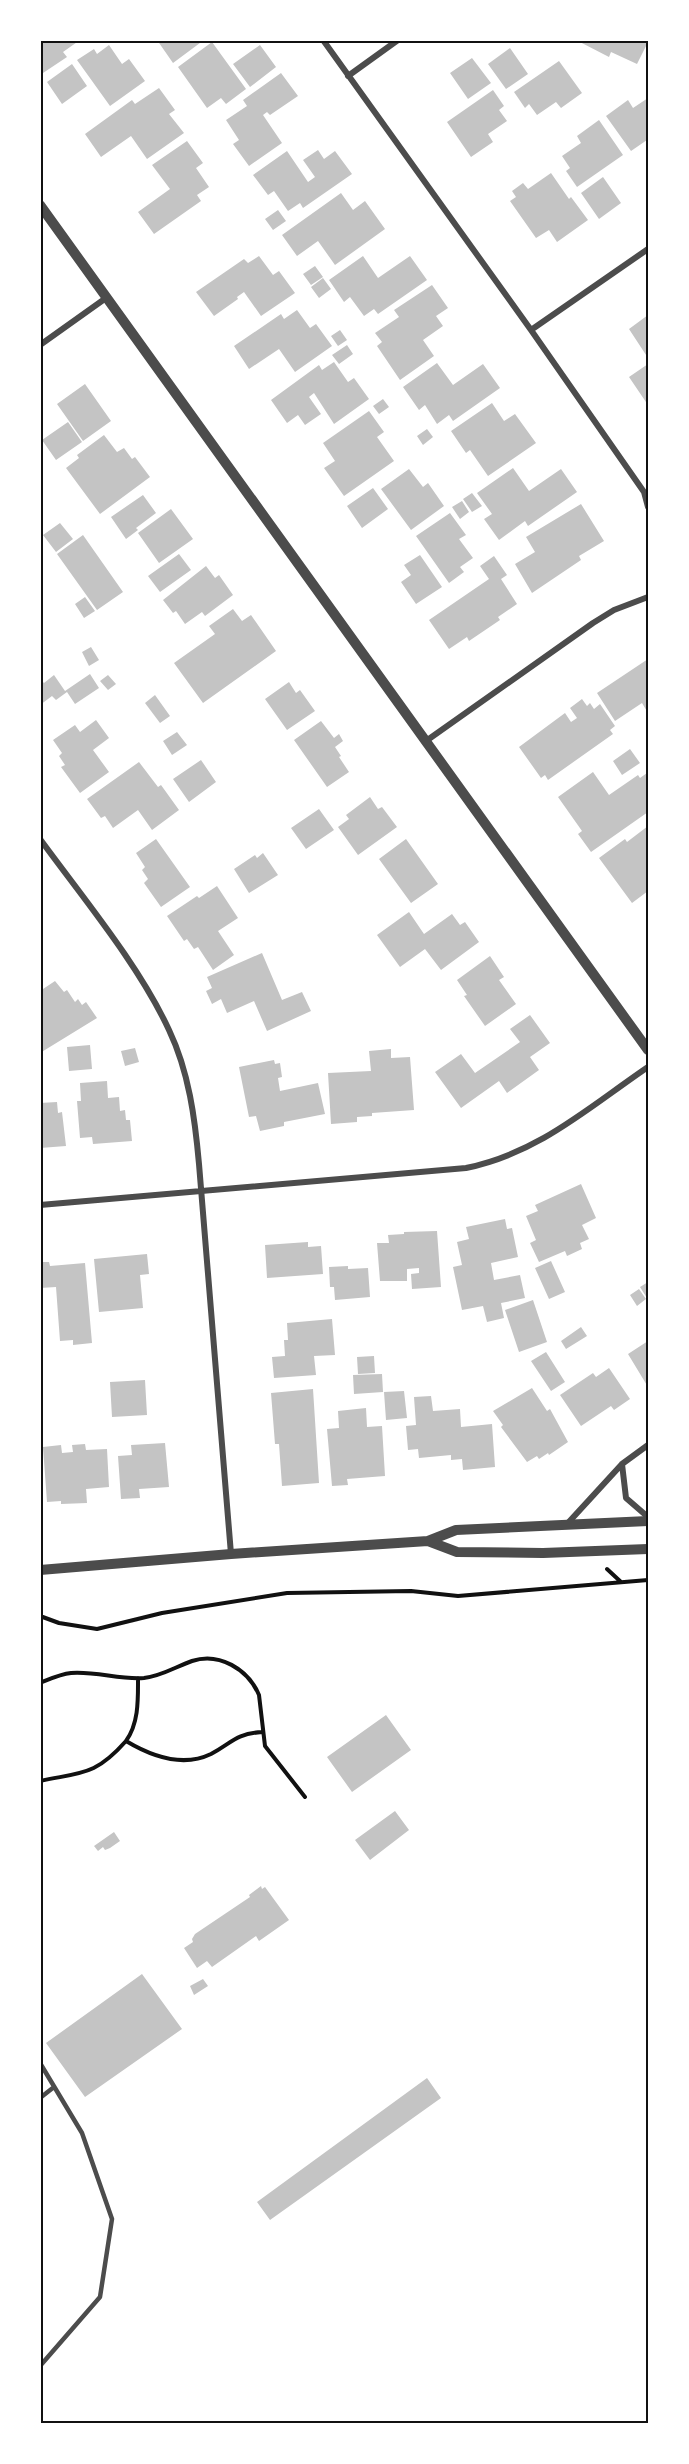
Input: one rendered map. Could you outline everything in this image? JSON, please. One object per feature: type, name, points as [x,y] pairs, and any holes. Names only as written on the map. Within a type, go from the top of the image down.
[{"type":"street","points":[[323,40],[644,492],[648,507]]},
{"type":"street","points":[[348,76],[398,40]]},
{"type":"street","points":[[40,205],[648,1050]]},
{"type":"street","points":[[531,330],[648,249]]},
{"type":"street","points":[[40,345],[106,298]]},
{"type":"street","points":[[426,741],[593,623],[614,610],[648,597]]},
{"type":"street","points":[[40,839],[135,972],[170,1032],[192,1102],[202,1191],[231,1554]]},
{"type":"street","points":[[40,1205],[466,1168],[489,1163],[547,1138],[648,1067]]},
{"type":"street","points":[[567,1524],[622,1464],[648,1444]]},
{"type":"street","points":[[622,1464],[626,1498],[648,1519]]},
{"type":"street","points":[[40,1570],[231,1554],[428,1542],[456,1530],[648,1519]]},
{"type":"street","points":[[428,1542],[457,1552],[543,1553],[648,1549]]},
{"type":"lane","points":[[40,2063],[82,2133],[112,2219],[100,2297],[40,2366]]},
{"type":"lane","points":[[40,2098],[54,2087]]},
{"type":"path","points":[[40,1616],[59,1623],[97,1629],[162,1613],[287,1593],[411,1592],[458,1596],[648,1580]]},
{"type":"path","points":[[40,1683],[72,1673],[138,1678],[165,1674],[193,1661],[212,1659],[230,1664],[245,1673],[256,1687],[259,1695],[262,1732],[270,1753],[305,1797]]},
{"type":"path","points":[[40,1781],[70,1777],[95,1768],[111,1757],[131,1734],[136,1714],[138,1678]]},
{"type":"path","points":[[126,1741],[162,1759],[186,1759],[210,1755],[236,1737],[262,1732]]},
{"type":"building","points":[[40,40],[80,40],[63,52],[67,57],[40,75]]},
{"type":"building","points":[[157,40],[204,40],[173,63]]},
{"type":"building","points":[[576,40],[644,40],[648,42],[637,64],[611,52],[609,57]]},
{"type":"building","points":[[212,42],[246,89],[226,104],[221,98],[207,108],[178,67]]},
{"type":"building","points":[[109,45],[122,64],[129,59],[145,81],[110,106],[77,60],[94,49],[97,54]]},
{"type":"building","points":[[260,45],[276,67],[250,87],[233,64]]},
{"type":"building","points":[[510,48],[528,74],[506,89],[488,64]]},
{"type":"building","points":[[472,58],[491,83],[468,99],[450,73]]},
{"type":"building","points":[[559,61],[582,93],[561,108],[556,102],[537,115],[529,104],[525,108],[514,92]]},
{"type":"building","points":[[72,64],[87,86],[62,104],[47,82]]},
{"type":"building","points":[[281,73],[298,96],[270,115],[267,112],[263,115],[282,143],[249,166],[233,144],[239,140],[226,120],[247,106],[243,100]]},
{"type":"building","points":[[159,88],[175,110],[169,114],[184,133],[147,159],[131,136],[101,157],[85,134],[132,100],[135,104]]},
{"type":"building","points":[[493,90],[504,106],[499,110],[507,121],[488,134],[493,142],[471,157],[447,122]]},
{"type":"building","points":[[648,98],[648,142],[647,140],[631,151],[606,116],[628,100],[633,108]]},
{"type":"building","points":[[599,120],[623,155],[577,187],[566,171],[570,168],[562,156],[581,143],[577,136]]},
{"type":"building","points":[[187,141],[203,163],[196,168],[209,187],[197,195],[201,201],[154,234],[138,212],[170,189],[152,165]]},
{"type":"building","points":[[318,150],[324,159],[335,151],[352,174],[303,208],[300,203],[288,211],[274,191],[268,195],[253,175],[287,151],[308,182],[315,177],[303,160]]},
{"type":"building","points":[[551,173],[569,199],[571,197],[588,220],[557,242],[549,230],[536,238],[510,201],[516,197],[512,191],[523,183],[528,189]]},
{"type":"building","points":[[603,177],[621,203],[599,219],[581,193]]},
{"type":"building","points":[[341,193],[353,210],[365,201],[385,229],[335,265],[318,241],[297,256],[282,235]]},
{"type":"building","points":[[278,210],[286,221],[273,230],[265,219]]},
{"type":"building","points":[[259,256],[273,275],[279,271],[295,293],[261,316],[244,292],[214,316],[196,292],[244,259],[248,263]]},
{"type":"building","points":[[363,256],[378,278],[410,256],[427,280],[378,314],[374,309],[364,316],[350,297],[344,302],[329,280]]},
{"type":"building","points":[[315,266],[323,277],[311,285],[303,274]]},
{"type":"building","points":[[323,278],[331,289],[319,298],[311,287]]},
{"type":"building","points":[[432,285],[448,308],[436,316],[443,326],[423,340],[434,356],[400,380],[377,346],[382,342],[375,333],[399,317],[394,310]]},
{"type":"building","points":[[297,310],[310,328],[316,324],[332,346],[295,372],[279,349],[249,369],[234,346],[281,314],[284,319]]},
{"type":"building","points":[[648,315],[648,358],[629,329]]},
{"type":"building","points":[[340,330],[347,340],[338,346],[331,336]]},
{"type":"building","points":[[347,345],[353,354],[339,364],[332,355]]},
{"type":"building","points":[[334,362],[348,382],[354,378],[369,399],[334,424],[314,393],[309,397],[321,414],[305,425],[298,415],[287,423],[271,400],[319,365],[322,370]]},
{"type":"building","points":[[437,363],[453,385],[483,364],[500,388],[453,421],[449,415],[437,424],[425,405],[419,410],[403,387]]},
{"type":"building","points":[[648,364],[648,405],[629,377]]},
{"type":"building","points":[[85,384],[111,421],[83,441],[57,404]]},
{"type":"building","points":[[383,399],[389,407],[379,414],[373,406]]},
{"type":"building","points":[[492,403],[504,421],[515,414],[536,443],[488,476],[470,450],[466,453],[451,431]]},
{"type":"building","points":[[369,411],[384,432],[377,437],[394,461],[344,496],[324,468],[335,461],[323,443]]},
{"type":"building","points":[[68,422],[82,442],[56,460],[42,440]]},
{"type":"building","points":[[427,429],[433,437],[423,445],[417,436]]},
{"type":"building","points":[[104,435],[117,452],[124,448],[132,459],[135,457],[150,477],[100,514],[66,468],[79,458],[77,455]]},
{"type":"building","points":[[513,468],[529,491],[561,469],[577,492],[528,526],[525,521],[499,540],[484,519],[492,514],[477,493]]},
{"type":"building","points":[[409,469],[423,487],[428,483],[444,506],[411,530],[381,489]]},
{"type":"building","points":[[373,488],[388,509],[362,528],[347,506]]},
{"type":"building","points":[[472,493],[482,506],[472,512],[463,499]]},
{"type":"building","points":[[143,495],[156,513],[126,539],[111,517]]},
{"type":"building","points":[[462,501],[469,512],[460,519],[452,507]]},
{"type":"building","points":[[581,504],[604,541],[579,556],[581,560],[532,593],[515,564],[535,552],[526,537]]},
{"type":"building","points":[[171,509],[193,539],[159,563],[138,533]]},
{"type":"building","points":[[450,513],[466,535],[459,539],[473,558],[460,567],[464,572],[449,583],[416,536]]},
{"type":"building","points":[[60,523],[73,539],[56,552],[43,535]]},
{"type":"building","points":[[83,535],[123,592],[97,610],[57,554]]},
{"type":"building","points":[[179,554],[191,570],[160,592],[148,576]]},
{"type":"building","points":[[420,555],[442,587],[416,604],[401,582],[411,575],[404,565]]},
{"type":"building","points":[[494,556],[507,575],[501,579],[517,604],[498,617],[500,620],[469,641],[467,637],[449,649],[429,620],[489,579],[480,566]]},
{"type":"building","points":[[206,566],[215,578],[219,575],[233,595],[205,616],[202,612],[185,624],[176,611],[173,613],[163,600]]},
{"type":"building","points":[[85,597],[95,611],[84,618],[75,604]]},
{"type":"building","points":[[233,609],[242,621],[251,615],[276,651],[203,703],[174,663],[215,634],[209,626]]},
{"type":"building","points":[[91,647],[99,660],[89,666],[82,652]]},
{"type":"building","points":[[648,659],[648,713],[642,703],[615,721],[597,693]]},
{"type":"building","points":[[90,674],[99,688],[75,704],[67,692],[56,700],[52,696],[40,705],[40,679],[44,683],[54,675],[65,691]]},
{"type":"building","points":[[108,675],[116,684],[108,690],[100,681]]},
{"type":"building","points":[[289,682],[296,693],[300,690],[315,711],[287,730],[265,699]]},
{"type":"building","points":[[155,695],[170,716],[160,723],[145,703]]},
{"type":"building","points":[[582,699],[587,706],[590,703],[594,709],[600,704],[615,726],[610,730],[613,734],[548,780],[545,775],[541,778],[519,747],[565,713],[571,722],[577,718],[570,708]]},
{"type":"building","points":[[96,720],[109,738],[93,750],[109,772],[80,793],[61,767],[65,765],[59,756],[62,753],[53,740],[75,725],[80,732]]},
{"type":"building","points":[[321,721],[334,738],[339,734],[343,741],[335,747],[349,772],[327,787],[294,740]]},
{"type":"building","points":[[177,732],[187,745],[172,755],[163,741]]},
{"type":"building","points":[[630,749],[640,763],[622,775],[613,761]]},
{"type":"building","points":[[201,760],[216,782],[189,802],[173,779]]},
{"type":"building","points":[[139,762],[158,787],[161,785],[179,810],[152,830],[138,810],[113,828],[105,816],[101,818],[87,799]]},
{"type":"building","points":[[593,772],[609,795],[638,775],[640,778],[647,773],[648,812],[591,852],[578,834],[582,831],[558,797]]},
{"type":"building","points":[[370,797],[378,809],[382,807],[397,827],[358,855],[338,827],[349,819],[346,815]]},
{"type":"building","points":[[319,809],[334,830],[306,849],[291,828]]},
{"type":"building","points":[[648,826],[648,891],[632,903],[599,858],[625,839],[627,842]]},
{"type":"building","points":[[156,839],[190,887],[161,907],[144,883],[148,879],[142,870],[145,867],[136,853]]},
{"type":"building","points":[[406,839],[438,884],[411,903],[379,859]]},
{"type":"building","points":[[263,853],[278,875],[249,893],[234,869],[255,855],[257,858]]},
{"type":"building","points":[[217,886],[238,918],[218,931],[234,955],[213,970],[198,947],[194,949],[187,939],[184,941],[167,916]]},
{"type":"building","points":[[409,912],[424,934],[452,914],[460,925],[465,922],[479,942],[441,970],[425,949],[400,967],[377,935]]},
{"type":"building","points":[[262,953],[282,1000],[302,992],[311,1011],[267,1031],[254,1001],[227,1013],[221,999],[212,1004],[206,991],[212,988],[207,977]]},
{"type":"building","points":[[490,956],[504,977],[499,980],[516,1004],[485,1026],[464,996],[467,995],[457,980]]},
{"type":"building","points":[[55,981],[64,992],[67,990],[75,1002],[78,999],[82,1005],[86,1002],[97,1018],[40,1053],[40,991]]},
{"type":"building","points":[[530,1015],[550,1043],[530,1057],[539,1070],[507,1093],[499,1081],[461,1108],[435,1072],[461,1054],[475,1073],[520,1042],[510,1029]]},
{"type":"building","points":[[90,1045],[92,1069],[69,1071],[67,1047]]},
{"type":"building","points":[[135,1048],[139,1062],[125,1066],[121,1051]]},
{"type":"building","points":[[391,1049],[391,1058],[410,1057],[414,1110],[372,1113],[372,1116],[357,1117],[357,1122],[331,1124],[328,1073],[371,1071],[369,1051]]},
{"type":"building","points":[[274,1060],[275,1064],[280,1063],[282,1077],[278,1078],[280,1091],[318,1083],[325,1114],[284,1122],[284,1126],[260,1131],[256,1116],[249,1117],[239,1067]]},
{"type":"building","points":[[107,1081],[108,1098],[119,1097],[120,1111],[125,1110],[126,1120],[130,1120],[132,1141],[93,1144],[92,1137],[80,1138],[77,1101],[81,1101],[80,1083]]},
{"type":"building","points":[[57,1102],[58,1113],[62,1112],[66,1146],[40,1148],[40,1103]]},
{"type":"building","points":[[581,1184],[596,1218],[582,1225],[589,1239],[580,1243],[582,1249],[567,1256],[565,1251],[539,1262],[530,1243],[536,1240],[526,1216],[538,1211],[535,1205]]},
{"type":"building","points":[[505,1219],[507,1229],[512,1228],[518,1257],[491,1263],[494,1280],[520,1275],[525,1298],[501,1303],[504,1318],[487,1322],[483,1306],[462,1310],[453,1267],[462,1265],[457,1242],[469,1239],[466,1227]]},
{"type":"building","points":[[437,1231],[441,1287],[412,1289],[411,1274],[419,1273],[419,1268],[407,1269],[407,1281],[380,1281],[377,1243],[389,1243],[388,1235]]},
{"type":"building","points":[[308,1242],[308,1247],[321,1246],[323,1274],[267,1278],[265,1245]]},
{"type":"building","points":[[147,1254],[149,1274],[140,1275],[143,1308],[99,1312],[94,1259]]},
{"type":"building","points":[[551,1261],[565,1292],[549,1299],[535,1268]]},
{"type":"building","points":[[40,1262],[49,1262],[50,1266],[85,1263],[92,1343],[73,1345],[73,1340],[60,1341],[56,1287],[40,1288]]},
{"type":"building","points":[[348,1266],[348,1269],[368,1268],[370,1297],[335,1300],[334,1287],[330,1287],[329,1267]]},
{"type":"building","points":[[648,1282],[648,1297],[647,1298],[640,1287]]},
{"type":"building","points":[[639,1289],[646,1299],[637,1306],[630,1295]]},
{"type":"building","points":[[533,1300],[547,1342],[519,1352],[505,1310]]},
{"type":"building","points":[[332,1319],[335,1355],[314,1356],[316,1375],[274,1378],[272,1357],[285,1356],[284,1340],[288,1340],[287,1323]]},
{"type":"building","points":[[581,1327],[587,1336],[566,1349],[561,1341]]},
{"type":"building","points":[[648,1341],[648,1387],[628,1354]]},
{"type":"building","points":[[546,1352],[565,1382],[551,1391],[531,1361]]},
{"type":"building","points":[[374,1356],[375,1373],[358,1374],[357,1357]]},
{"type":"building","points":[[609,1368],[630,1399],[614,1410],[611,1406],[581,1426],[560,1395],[593,1373],[596,1377]]},
{"type":"building","points":[[382,1374],[383,1392],[354,1394],[353,1375]]},
{"type":"building","points":[[145,1380],[147,1415],[112,1417],[110,1382]]},
{"type":"building","points":[[532,1388],[547,1411],[550,1409],[568,1442],[549,1455],[548,1453],[539,1459],[537,1456],[527,1462],[501,1427],[503,1425],[493,1411]]},
{"type":"building","points":[[313,1389],[319,1483],[282,1486],[279,1444],[275,1444],[271,1393]]},
{"type":"building","points":[[404,1391],[407,1418],[386,1420],[384,1392]]},
{"type":"building","points":[[431,1396],[433,1411],[460,1409],[461,1427],[492,1424],[495,1467],[463,1470],[462,1459],[451,1460],[451,1455],[419,1458],[418,1449],[408,1450],[406,1426],[416,1425],[414,1397]]},
{"type":"building","points":[[366,1408],[367,1427],[382,1426],[385,1476],[347,1479],[348,1485],[332,1486],[327,1429],[339,1428],[338,1411]]},
{"type":"building","points":[[165,1443],[169,1487],[139,1489],[140,1498],[121,1499],[118,1456],[132,1455],[131,1445]]},
{"type":"building","points":[[85,1444],[86,1450],[107,1449],[109,1487],[86,1489],[87,1503],[47,1502],[43,1447],[61,1445],[62,1453],[73,1452],[72,1445]]},
{"type":"building","points":[[386,1715],[411,1750],[352,1792],[327,1757]]},
{"type":"building","points":[[395,1811],[409,1830],[370,1860],[355,1840]]},
{"type":"building","points":[[114,1832],[120,1841],[110,1848],[105,1850],[103,1847],[98,1851],[94,1846]]},
{"type":"building","points":[[261,1886],[262,1889],[265,1887],[289,1920],[259,1941],[256,1936],[212,1967],[207,1961],[197,1968],[184,1948],[193,1942],[195,1934],[250,1897],[249,1895]]},
{"type":"building","points":[[142,1974],[182,2029],[85,2097],[46,2043]]},
{"type":"building","points":[[203,1979],[208,1986],[194,1995],[190,1986]]},
{"type":"building","points":[[427,2078],[441,2098],[270,2220],[257,2202]]}]
